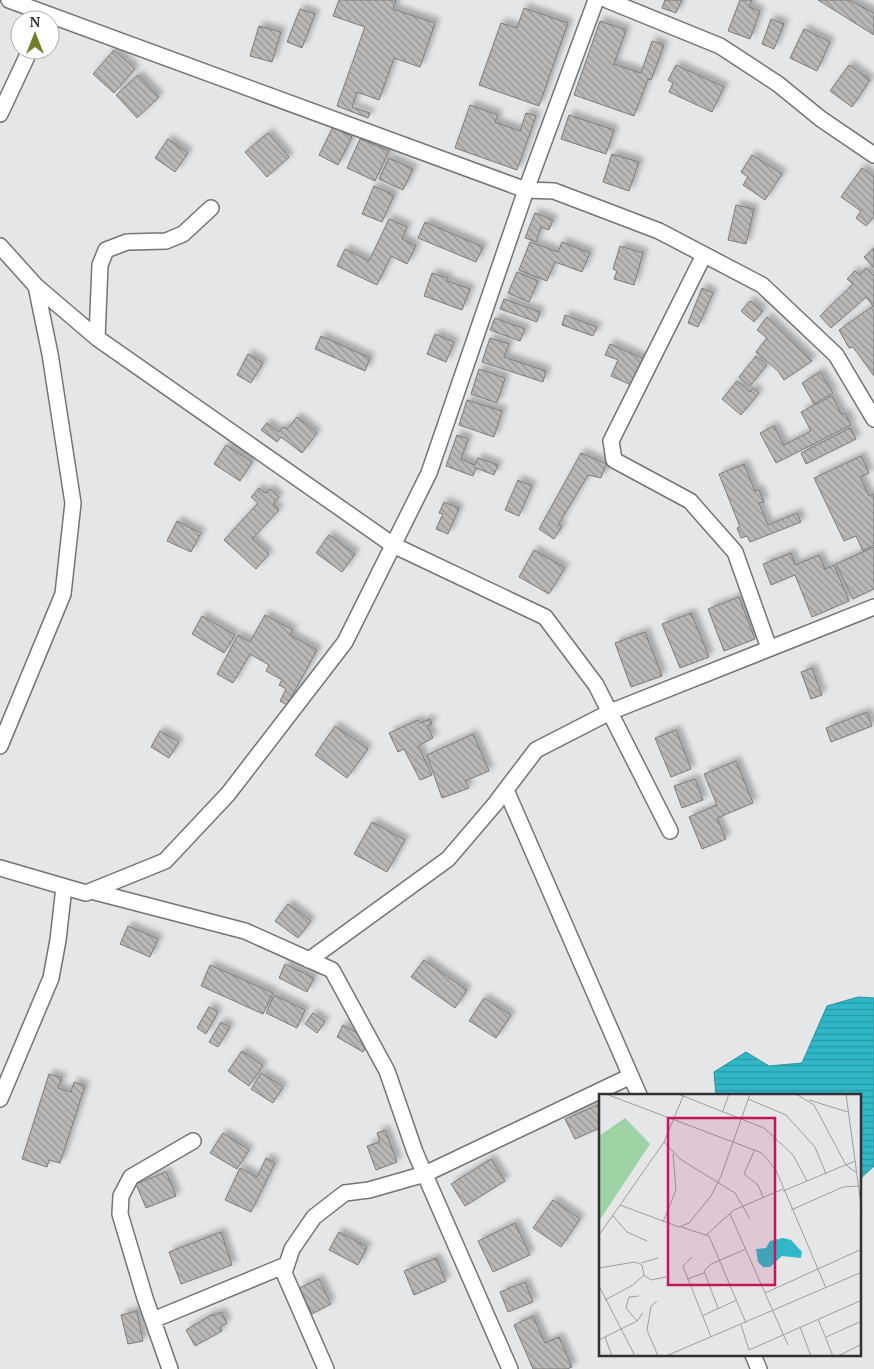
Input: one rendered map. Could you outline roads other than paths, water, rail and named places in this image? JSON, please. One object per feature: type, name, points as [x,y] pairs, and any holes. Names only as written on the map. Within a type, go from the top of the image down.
[{"type":"street","points":[[9,0],[44,10]]},
{"type":"street","points":[[0,868],[86,893],[165,861],[228,794],[345,642],[429,473],[526,190],[596,0]]},
{"type":"street","points":[[607,0],[720,46],[778,84],[821,119],[874,155]]},
{"type":"street","points":[[60,16],[526,190],[554,191],[659,231],[762,285],[836,355],[874,419]]},
{"type":"street","points":[[0,114],[25,60]]},
{"type":"street","points":[[97,338],[100,265],[106,250],[127,242],[166,241],[183,234],[212,208]]},
{"type":"street","points":[[0,246],[36,286],[97,338],[393,545],[545,616],[596,685],[670,831]]},
{"type":"street","points":[[704,255],[611,441],[614,460],[690,501],[735,552],[769,648]]},
{"type":"street","points":[[0,746],[62,594],[73,503],[50,354],[36,286]]},
{"type":"street","points":[[309,960],[448,859],[506,790],[536,750],[610,712],[874,606]]},
{"type":"street","points":[[506,790],[639,1094]]},
{"type":"street","points":[[0,1099],[51,978],[58,940],[64,887]]},
{"type":"street","points":[[91,891],[245,931],[332,970],[387,1071],[415,1152],[510,1369]]},
{"type":"street","points":[[326,1369],[284,1273],[292,1249],[314,1218],[345,1194],[368,1190],[425,1174],[631,1076]]},
{"type":"street","points":[[170,1369],[152,1320],[120,1214],[121,1196],[131,1177],[193,1141]]},
{"type":"street","points":[[152,1320],[286,1265]]},
{"type":"street","points":[[753,1356],[759,1369]]},
{"type":"water","points":[[858,997],[874,998],[874,1166],[862,1177],[862,1094],[716,1094],[714,1072],[746,1052],[769,1066],[802,1063],[827,1006]]}]
